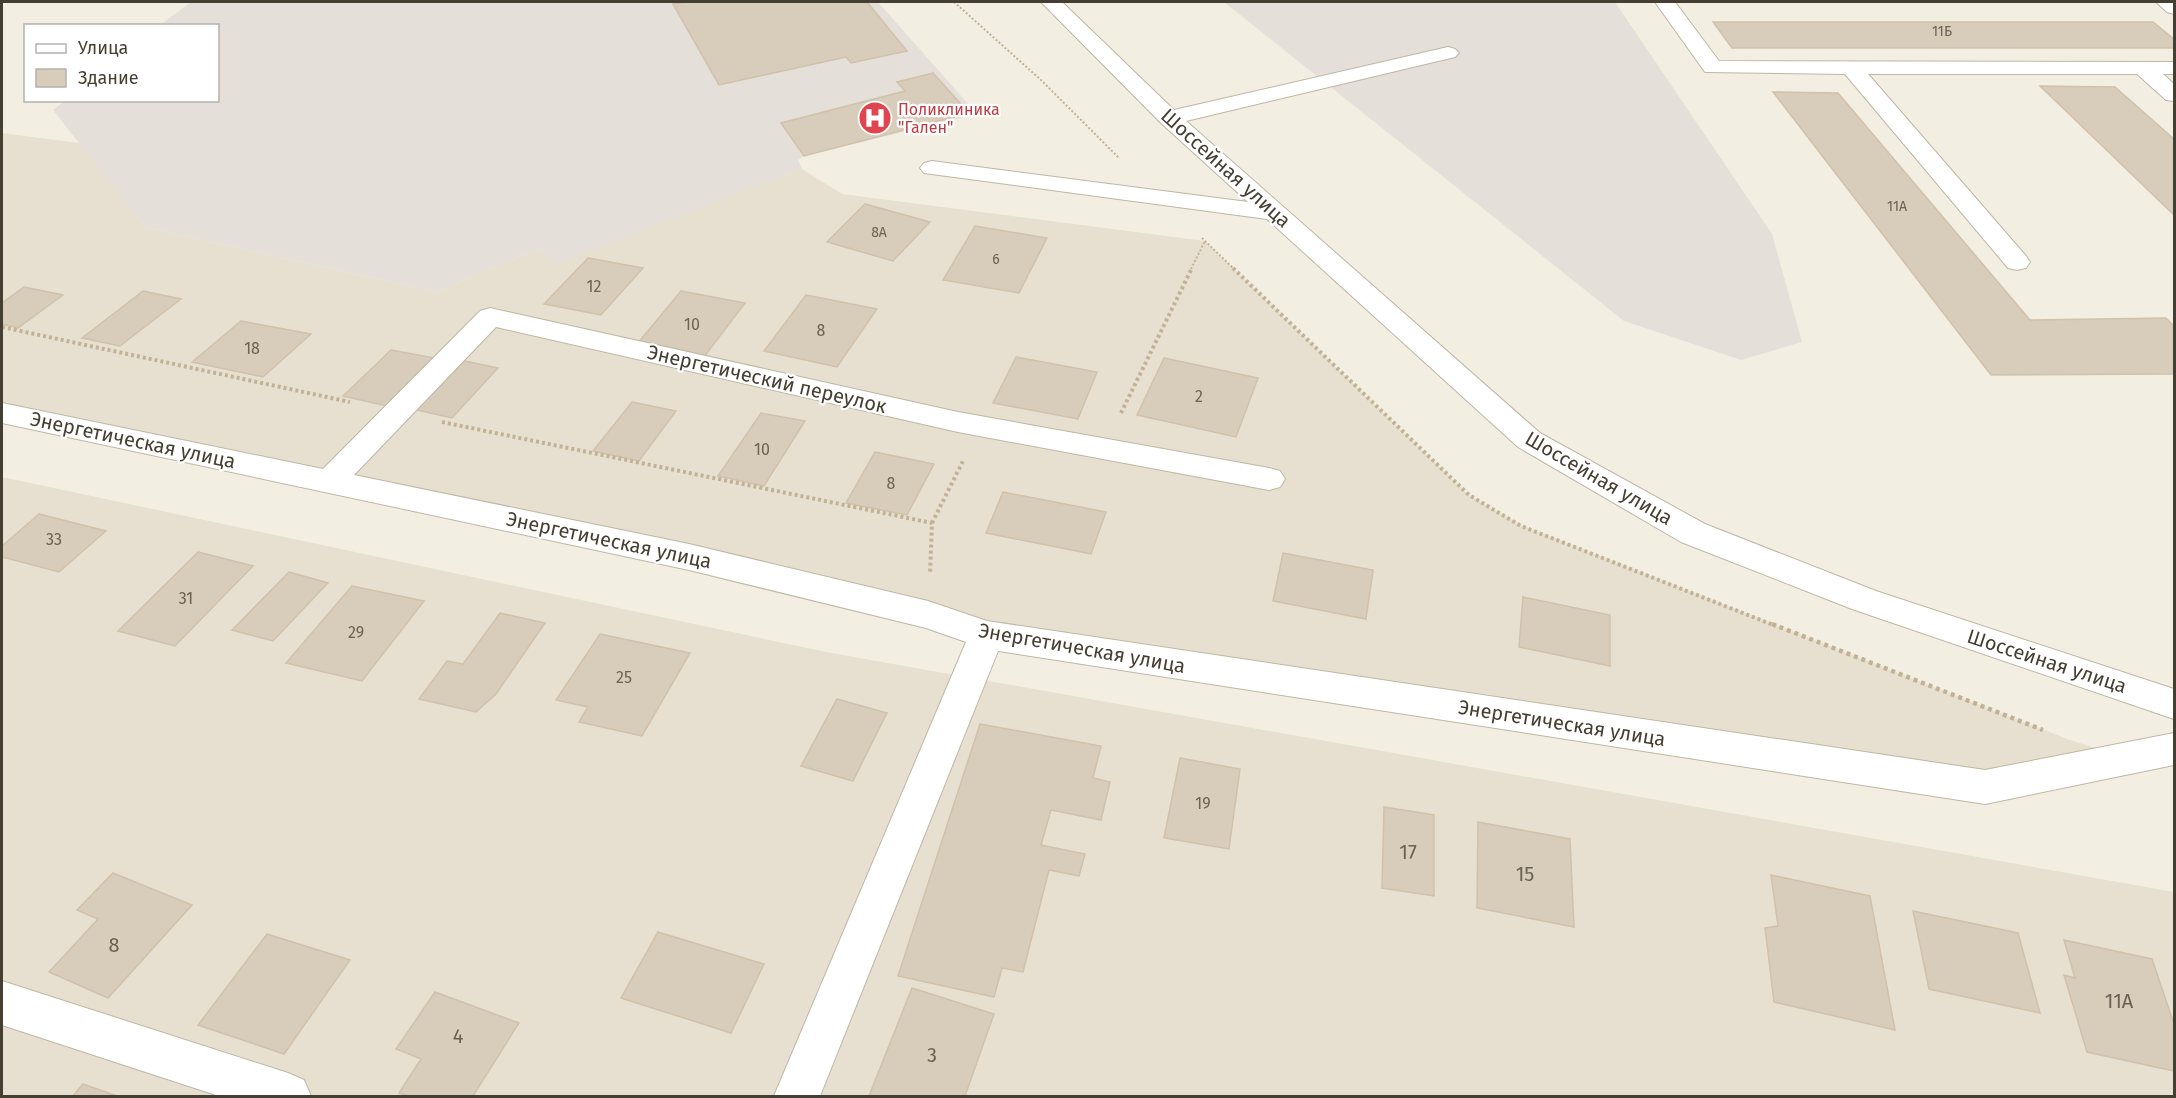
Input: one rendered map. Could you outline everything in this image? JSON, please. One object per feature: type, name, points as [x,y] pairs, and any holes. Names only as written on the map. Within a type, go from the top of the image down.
[{"type":"street","name":"Шоссейная улица","points":[[1051,2],[1169,118],[1529,440],[1693,533],[1864,600],[2175,704]]},
{"type":"street","points":[[1665,2],[1713,67],[2175,68]]},
{"type":"street","points":[[2166,2],[2175,8]]},
{"type":"street","points":[[1169,118],[1448,53]]},
{"type":"street","points":[[1851,67],[2017,262]]},
{"type":"street","points":[[2142,68],[2175,95]]},
{"type":"street","points":[[932,168],[1275,213]]},
{"type":"street","name":"Энергетический переулок","points":[[330,481],[490,317],[981,426],[1269,479]]},
{"type":"street","name":"Энергетическая улица","points":[[2,413],[689,557],[928,615],[987,635],[1984,787],[2175,749]]},
{"type":"street","points":[[797,1096],[987,635]]},
{"type":"street","points":[[2,1003],[288,1096]]},
{"type":"path","points":[[954,2],[1041,80],[1120,159]]},
{"type":"path","points":[[1119,419],[1205,241],[1196,233]]},
{"type":"path","points":[[2,327],[932,523]]},
{"type":"path","points":[[928,615],[932,523],[981,426]]},
{"type":"shaded area","points":[[191,2],[878,2],[977,114],[804,156],[798,160],[802,169],[555,264],[539,248],[437,292],[145,227],[53,110],[64,102],[219,102],[219,24],[161,24]]},
{"type":"shaded area","points":[[1224,2],[1615,2],[1772,234],[1802,342],[1741,360],[1624,321]]},
{"type":"shaded area","points":[[2,133],[79,143],[145,227],[437,292],[539,248],[555,263],[802,169],[842,194],[1205,241],[1469,495],[1521,525],[2070,740],[2127,758],[1985,787],[987,635],[689,557],[2,413]]},
{"type":"shaded area","points":[[2,477],[826,652],[2174,892],[2174,1096],[2,1096]]},
{"type":"building","points":[[687,2],[867,2],[907,51],[851,63],[846,57],[719,85],[673,4]]},
{"type":"building","points":[[1713,22],[2153,22],[2174,39],[2174,48],[1732,48]]},
{"type":"building","name":"Поликлиника \"Гален\"","points":[[933,73],[969,113],[804,156],[781,123],[905,91],[897,82]]},
{"type":"building","points":[[2040,86],[2115,87],[2174,139],[2174,215]]},
{"type":"building","points":[[1773,92],[1838,93],[2030,320],[2166,318],[2174,326],[2174,374],[1991,375]]},
{"type":"building","points":[[865,204],[930,222],[893,261],[827,242]]},
{"type":"building","points":[[975,226],[1047,238],[1019,293],[943,280]]},
{"type":"building","points":[[588,258],[643,268],[601,315],[544,304]]},
{"type":"building","points":[[24,287],[63,295],[18,328],[2,324],[2,303]]},
{"type":"building","points":[[143,291],[181,299],[120,346],[82,338]]},
{"type":"building","points":[[681,291],[745,303],[704,357],[637,344]]},
{"type":"building","points":[[806,295],[877,309],[837,367],[764,351]]},
{"type":"building","points":[[241,321],[311,334],[263,377],[192,362]]},
{"type":"building","points":[[391,350],[434,358],[387,406],[343,396]]},
{"type":"building","points":[[1016,357],[1097,372],[1078,419],[993,403]]},
{"type":"building","points":[[1164,358],[1258,378],[1236,437],[1137,415]]},
{"type":"building","points":[[460,360],[498,368],[452,418],[413,409]]},
{"type":"building","points":[[632,402],[676,411],[639,461],[593,451]]},
{"type":"building","points":[[761,413],[805,421],[764,486],[718,476]]},
{"type":"building","points":[[875,452],[934,464],[907,515],[846,503]]},
{"type":"building","points":[[1003,492],[1106,512],[1091,554],[986,533]]},
{"type":"building","points":[[39,514],[106,531],[59,572],[2,557],[2,546]]},
{"type":"building","points":[[198,552],[253,566],[175,646],[118,631]]},
{"type":"building","points":[[1283,553],[1373,570],[1366,619],[1273,601]]},
{"type":"building","points":[[289,572],[328,583],[273,641],[232,630]]},
{"type":"building","points":[[352,586],[424,601],[362,681],[286,663]]},
{"type":"building","points":[[1523,597],[1610,615],[1610,666],[1519,647]]},
{"type":"building","points":[[500,613],[545,623],[496,694],[476,712],[419,699],[447,661],[463,664]]},
{"type":"building","points":[[600,634],[690,653],[642,736],[579,722],[588,707],[556,700]]},
{"type":"building","points":[[837,699],[887,713],[853,781],[801,766]]},
{"type":"building","points":[[980,724],[1101,746],[1093,778],[1110,782],[1101,820],[1051,810],[1041,845],[1085,854],[1079,876],[1049,870],[1023,972],[1002,968],[994,997],[898,976]]},
{"type":"building","points":[[1180,758],[1240,769],[1229,849],[1164,838]]},
{"type":"building","points":[[1384,807],[1434,815],[1434,896],[1382,888]]},
{"type":"building","points":[[1478,822],[1570,839],[1574,927],[1477,908]]},
{"type":"building","points":[[113,873],[192,905],[108,998],[49,972],[98,919],[77,910]]},
{"type":"building","points":[[1771,875],[1870,896],[1895,1030],[1774,1002],[1765,928],[1778,926]]},
{"type":"building","points":[[1913,911],[2018,933],[2040,1013],[1929,989]]},
{"type":"building","points":[[658,932],[764,964],[731,1033],[621,998]]},
{"type":"building","points":[[267,934],[350,960],[284,1054],[198,1025]]},
{"type":"building","points":[[2064,940],[2152,959],[2174,1024],[2174,1071],[2087,1052],[2064,975],[2075,978]]},
{"type":"building","points":[[912,988],[994,1014],[965,1096],[869,1096]]},
{"type":"building","points":[[435,992],[519,1023],[473,1096],[409,1096],[399,1093],[421,1059],[396,1049]]},
{"type":"building","points":[[83,1084],[117,1096],[73,1096]]},
{"type":"place","name":"Поликлиника \"Гален\"","points":[[875,118]]}]
